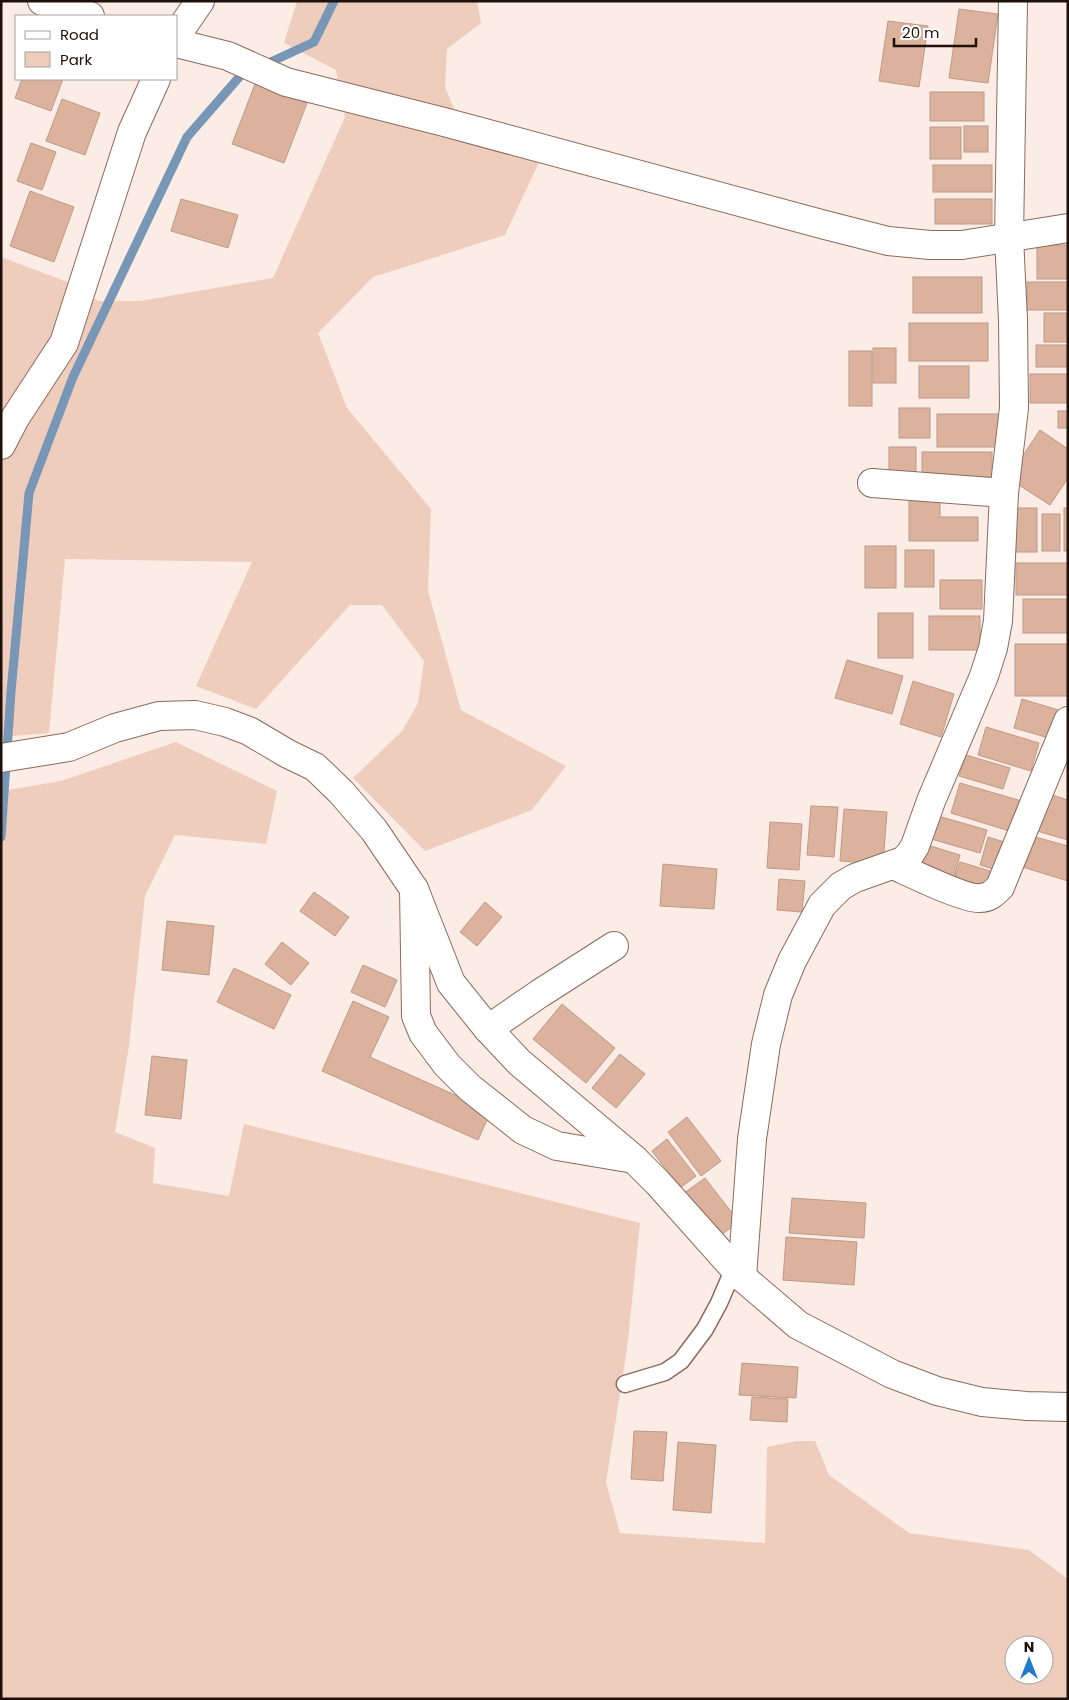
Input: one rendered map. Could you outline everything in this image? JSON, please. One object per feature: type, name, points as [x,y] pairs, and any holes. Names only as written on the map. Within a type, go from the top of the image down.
[{"type":"street","points":[[42,1],[87,15]]},
{"type":"street","points":[[178,33],[200,1]]},
{"type":"street","points":[[738,1273],[752,1139],[766,1044],[778,995],[792,961],[822,905],[841,886],[855,878],[903,861],[915,846],[931,801],[984,676],[998,621],[1004,493],[1014,408],[1013,320],[1009,237],[1013,1]]},
{"type":"street","points":[[178,44],[228,56],[286,82],[454,124],[888,241],[930,245],[962,245],[1068,228]]},
{"type":"street","points":[[1,445],[15,418],[64,343],[132,132],[156,80]]},
{"type":"street","points":[[872,483],[1004,493]]},
{"type":"street","points":[[14,755],[69,747],[115,728],[160,716],[195,715],[225,722],[249,731],[288,754],[315,767],[342,792],[374,830],[414,889],[452,983],[488,1029],[519,1062],[634,1159],[658,1183],[738,1273],[798,1325],[892,1374],[937,1391],[982,1402],[1027,1406],[1068,1406]]},
{"type":"street","points":[[893,865],[965,896],[981,898],[994,893],[1000,887],[1068,721]]},
{"type":"street","points":[[414,889],[416,1016],[422,1033],[446,1065],[470,1088],[523,1130],[557,1146],[634,1159]]},
{"type":"street","points":[[488,1029],[614,946]]},
{"type":"lane","points":[[625,1384],[665,1372],[681,1361],[705,1328],[738,1273]]},
{"type":"green space","points":[[297,1],[477,1],[481,23],[447,49],[445,87],[468,142],[541,158],[505,235],[373,277],[318,333],[347,408],[431,509],[428,591],[461,710],[566,766],[532,810],[425,851],[353,778],[402,731],[418,703],[424,661],[382,605],[350,605],[256,709],[196,686],[252,562],[65,559],[49,733],[1,737],[1,257],[73,284],[98,301],[140,301],[273,278],[345,117],[336,70],[284,43]]},
{"type":"green space","points":[[176,742],[277,791],[266,844],[175,835],[145,896],[129,1046],[115,1132],[155,1148],[153,1183],[229,1196],[244,1124],[640,1223],[627,1349],[606,1482],[620,1533],[765,1543],[767,1447],[797,1441],[815,1441],[829,1475],[909,1533],[1029,1550],[1068,1579],[1068,1699],[1,1699],[1,791],[61,781]]},
{"type":"building","points":[[959,9],[998,14],[988,83],[949,78]]},
{"type":"building","points":[[888,21],[928,26],[919,87],[879,81]]},
{"type":"building","points":[[22,80],[63,80],[51,111],[15,98]]},
{"type":"building","points":[[255,84],[307,103],[284,163],[232,144]]},
{"type":"building","points":[[930,92],[984,92],[984,121],[930,121]]},
{"type":"building","points":[[62,99],[100,113],[85,155],[46,141]]},
{"type":"building","points":[[964,126],[988,126],[988,152],[964,152]]},
{"type":"building","points":[[930,127],[961,127],[961,159],[930,159]]},
{"type":"building","points":[[31,143],[56,152],[42,190],[17,181]]},
{"type":"building","points":[[933,165],[992,165],[992,192],[933,192]]},
{"type":"building","points":[[30,191],[74,207],[54,262],[10,246]]},
{"type":"building","points":[[181,199],[238,215],[228,248],[171,231]]},
{"type":"building","points":[[935,199],[992,199],[992,224],[935,224]]},
{"type":"building","points":[[1037,245],[1068,245],[1068,279],[1037,279]]},
{"type":"building","points":[[913,277],[982,277],[982,313],[913,313]]},
{"type":"building","points":[[1027,282],[1068,282],[1068,310],[1027,310]]},
{"type":"building","points":[[1044,313],[1068,313],[1068,342],[1044,342]]},
{"type":"building","points":[[909,323],[988,323],[988,361],[909,361]]},
{"type":"building","points":[[1036,345],[1068,345],[1068,367],[1036,367]]},
{"type":"building","points":[[873,348],[896,348],[896,383],[873,383]]},
{"type":"building","points":[[849,351],[872,351],[872,406],[849,406]]},
{"type":"building","points":[[919,366],[969,366],[969,398],[919,398]]},
{"type":"building","points":[[1030,374],[1068,374],[1068,403],[1030,403]]},
{"type":"building","points":[[899,408],[930,408],[930,438],[899,438]]},
{"type":"building","points":[[1058,411],[1068,411],[1068,428],[1058,428]]},
{"type":"building","points":[[937,414],[1003,414],[1003,447],[937,447]]},
{"type":"building","points":[[1040,430],[1068,449],[1068,478],[1050,505],[1008,478]]},
{"type":"building","points":[[889,447],[916,447],[916,476],[889,476]]},
{"type":"building","points":[[922,452],[992,452],[992,483],[922,483]]},
{"type":"building","points":[[909,491],[940,491],[940,517],[978,517],[978,541],[909,541]]},
{"type":"building","points":[[1008,508],[1037,508],[1037,552],[1008,552]]},
{"type":"building","points":[[1064,508],[1068,508],[1068,551],[1064,551]]},
{"type":"building","points":[[1042,514],[1060,514],[1060,551],[1042,551]]},
{"type":"building","points":[[865,546],[896,546],[896,588],[865,588]]},
{"type":"building","points":[[905,550],[934,550],[934,587],[905,587]]},
{"type":"building","points":[[1016,563],[1068,563],[1068,595],[1016,595]]},
{"type":"building","points":[[940,580],[982,580],[982,609],[940,609]]},
{"type":"building","points":[[1023,599],[1068,599],[1068,633],[1023,633]]},
{"type":"building","points":[[878,613],[913,613],[913,658],[878,658]]},
{"type":"building","points":[[929,616],[980,616],[980,650],[929,650]]},
{"type":"building","points":[[1015,644],[1068,644],[1068,696],[1015,696]]},
{"type":"building","points":[[847,660],[903,676],[892,714],[835,698]]},
{"type":"building","points":[[913,681],[954,694],[941,737],[900,724]]},
{"type":"building","points":[[1022,699],[1065,712],[1056,740],[1014,728]]},
{"type":"building","points":[[986,727],[1039,743],[1031,771],[978,755]]},
{"type":"building","points":[[966,755],[1010,768],[1003,789],[959,776]]},
{"type":"building","points":[[960,783],[1025,802],[1016,833],[951,813]]},
{"type":"building","points":[[1049,794],[1068,800],[1068,840],[1037,831]]},
{"type":"building","points":[[811,806],[838,807],[834,857],[807,855]]},
{"type":"building","points":[[844,809],[887,812],[883,864],[840,861]]},
{"type":"building","points":[[938,816],[987,830],[980,853],[931,839]]},
{"type":"building","points":[[770,822],[802,824],[799,870],[767,868]]},
{"type":"building","points":[[1028,835],[1068,846],[1068,881],[1019,866]]},
{"type":"building","points":[[988,837],[1011,844],[1003,872],[980,865]]},
{"type":"building","points":[[924,844],[960,855],[954,878],[917,868]]},
{"type":"building","points":[[960,862],[997,873],[992,890],[955,878]]},
{"type":"building","points":[[663,864],[717,869],[714,909],[660,906]]},
{"type":"building","points":[[779,879],[805,881],[802,912],[777,910]]},
{"type":"building","points":[[314,892],[349,917],[335,936],[300,911]]},
{"type":"building","points":[[485,902],[502,917],[477,946],[460,932]]},
{"type":"building","points":[[167,921],[214,926],[209,975],[162,970]]},
{"type":"building","points":[[282,942],[309,963],[291,985],[265,964]]},
{"type":"building","points":[[363,965],[397,980],[385,1007],[351,992]]},
{"type":"building","points":[[234,968],[291,995],[274,1029],[217,1002]]},
{"type":"building","points":[[353,1001],[389,1017],[370,1057],[491,1111],[478,1140],[322,1071]]},
{"type":"building","points":[[562,1004],[615,1048],[586,1083],[533,1039]]},
{"type":"building","points":[[620,1054],[645,1074],[616,1108],[592,1088]]},
{"type":"building","points":[[152,1056],[187,1060],[181,1119],[145,1115]]},
{"type":"building","points":[[687,1117],[721,1161],[701,1176],[668,1132]]},
{"type":"building","points":[[667,1139],[696,1176],[680,1188],[652,1151]]},
{"type":"building","points":[[705,1178],[739,1222],[714,1240],[680,1196]]},
{"type":"building","points":[[792,1198],[866,1203],[864,1238],[789,1233]]},
{"type":"building","points":[[786,1237],[857,1242],[854,1285],[783,1280]]},
{"type":"building","points":[[742,1363],[798,1367],[796,1398],[739,1395]]},
{"type":"building","points":[[752,1397],[788,1399],[787,1422],[750,1420]]},
{"type":"building","points":[[634,1431],[667,1432],[663,1481],[631,1479]]},
{"type":"building","points":[[678,1442],[716,1445],[711,1513],[673,1510]]},
{"type":"waterway","points":[[262,66],[314,42],[334,1]]},
{"type":"waterway","points":[[1,837],[11,692],[29,493],[73,377],[187,137],[241,75],[250,71]]}]
